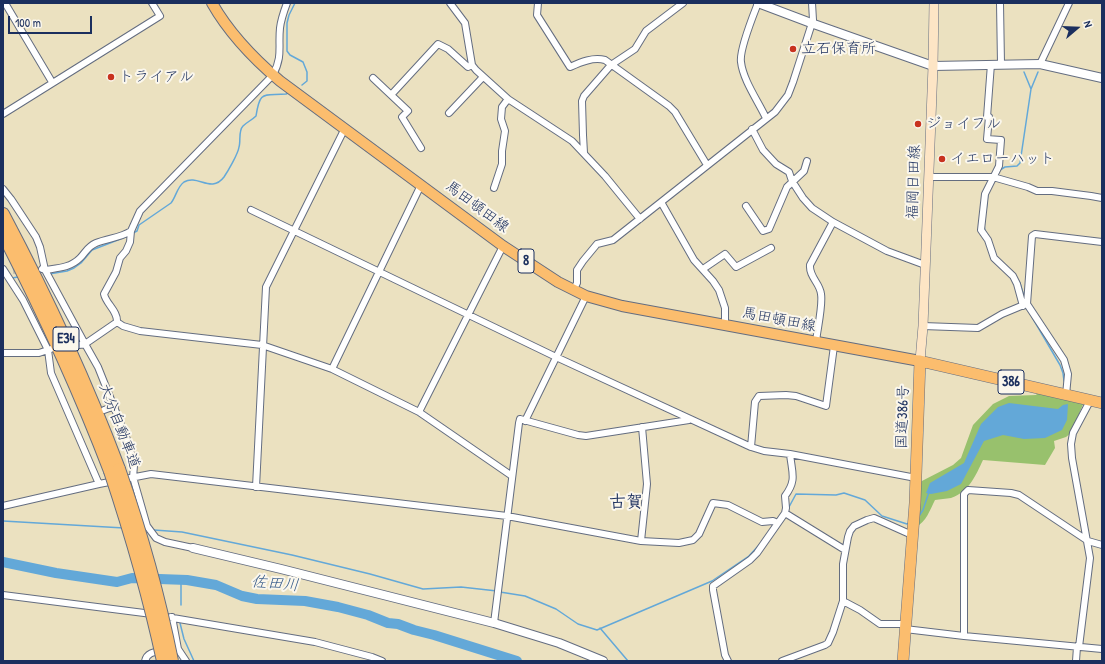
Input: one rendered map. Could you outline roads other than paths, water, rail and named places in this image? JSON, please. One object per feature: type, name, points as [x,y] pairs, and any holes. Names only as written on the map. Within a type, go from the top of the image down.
[{"type":"highway","name":"大分自動車道","points":[[3,214],[32,269],[77,364],[101,421],[137,554],[163,661]]},
{"type":"highway","name":"大分自動車道","points":[[3,234],[44,315],[92,425],[114,470],[146,553],[158,596],[172,661]]},
{"type":"highway","name":"386","points":[[920,361],[1102,403]]},
{"type":"highway","name":"国道386号","points":[[903,661],[915,503],[920,361]]},
{"type":"main road","name":"馬田頓田線","points":[[212,3],[218,14],[237,38],[254,58],[273,75],[502,246],[574,291],[622,306],[920,361]]},
{"type":"main road","name":"福岡日田線","points":[[920,361],[923,326],[934,3]]},
{"type":"street","points":[[5,3],[52,82]]},
{"type":"street","points":[[3,114],[160,16],[152,3]]},
{"type":"street","points":[[287,3],[280,28],[280,56],[278,65],[273,75],[140,211],[131,233],[126,251],[120,258],[116,272],[104,294],[105,298],[116,315],[117,322],[123,326],[140,331],[262,345],[332,369],[419,412],[512,476]]},
{"type":"street","points":[[450,3],[465,23],[472,65],[476,70],[508,99],[572,141],[640,219]]},
{"type":"street","points":[[538,3],[538,15],[570,67],[598,58],[605,60],[672,109],[707,164]]},
{"type":"street","points":[[584,153],[582,101],[584,96],[610,65],[635,49],[646,31],[683,3]]},
{"type":"street","points":[[766,118],[744,74],[740,60],[748,29],[758,3],[933,66],[1040,64],[1102,78]]},
{"type":"street","points":[[574,291],[577,283],[577,270],[597,244],[613,240],[707,164],[775,112],[788,95],[813,20],[812,3]]},
{"type":"street","points":[[1000,3],[1001,64]]},
{"type":"street","points":[[1040,64],[1069,3]]},
{"type":"street","points":[[391,95],[438,44],[448,49],[468,67],[472,65]]},
{"type":"street","points":[[991,64],[987,139],[1001,140],[999,166],[995,178],[985,194],[982,230],[988,240],[994,258],[1013,276],[1025,305],[1064,360],[1068,374],[1066,395]]},
{"type":"street","points":[[449,113],[483,76]]},
{"type":"street","points":[[373,78],[408,111],[402,117],[421,148]]},
{"type":"street","points":[[494,188],[502,164],[505,131],[501,120],[502,107],[508,99]]},
{"type":"street","points":[[256,486],[266,287],[345,128]]},
{"type":"street","points":[[752,129],[763,150],[776,164],[789,172],[792,181],[803,198],[812,208],[833,222],[887,251],[925,265]]},
{"type":"street","points":[[746,206],[763,231],[769,229],[787,187],[804,171],[808,162]]},
{"type":"street","points":[[928,177],[995,178],[1038,192],[1052,191],[1102,198]]},
{"type":"street","points":[[332,369],[421,185]]},
{"type":"street","points":[[3,189],[36,237],[40,247],[45,271],[98,366],[128,442],[134,466],[133,477],[147,526],[156,538],[165,542],[282,569],[494,623],[560,642],[603,661]]},
{"type":"street","points":[[661,202],[694,260],[719,290],[725,308],[725,325]]},
{"type":"street","points":[[251,210],[556,357],[689,420],[751,447],[764,451],[790,454],[916,478]]},
{"type":"street","points":[[816,342],[821,293],[809,271],[810,265],[833,222]]},
{"type":"street","points":[[45,271],[68,266],[81,257],[88,248],[131,233]]},
{"type":"street","points":[[1025,305],[1032,236],[1035,234],[1102,242]]},
{"type":"street","points":[[419,412],[502,246]]},
{"type":"street","points":[[703,269],[725,254],[736,267],[771,248]]},
{"type":"street","points":[[7,274],[51,349],[51,373],[76,422],[99,484]]},
{"type":"street","points":[[525,421],[586,296]]},
{"type":"street","points":[[923,326],[978,328],[1002,314],[1025,305]]},
{"type":"street","points":[[73,346],[85,344],[117,322]]},
{"type":"street","points":[[751,447],[755,402],[759,396],[796,396],[826,406],[834,346]]},
{"type":"street","points":[[3,353],[39,353],[51,349]]},
{"type":"street","points":[[1076,661],[1090,558],[1072,458],[1071,444],[1073,433],[1090,401]]},
{"type":"street","points":[[104,410],[115,406]]},
{"type":"street","points":[[494,623],[520,420],[586,436],[689,420]]},
{"type":"street","points":[[641,541],[647,484],[642,427]]},
{"type":"street","points":[[719,661],[727,659],[713,586],[750,560],[757,553],[785,513],[785,496],[791,488],[793,480],[790,454]]},
{"type":"street","points":[[3,506],[99,484],[151,474],[507,516],[641,541],[679,543],[693,540],[698,534],[713,503],[728,505],[762,522],[773,521],[778,523]]},
{"type":"street","points":[[964,636],[964,494],[966,491],[1011,493],[1019,495],[1088,541],[1102,545]]},
{"type":"street","points":[[785,513],[845,550]]},
{"type":"street","points":[[782,661],[825,645],[828,642],[833,632],[843,601],[845,550],[850,531],[854,526],[870,518],[874,518],[912,534]]},
{"type":"street","points":[[3,595],[172,617],[315,642],[382,661]]},
{"type":"street","points":[[843,601],[860,610],[880,624],[964,636],[1102,649]]},
{"type":"street","points":[[172,617],[178,649],[186,661]]},
{"type":"street","points":[[145,661],[147,655],[152,652],[178,649]]},
{"type":"water","points":[[1009,403],[1058,409],[1063,405],[1068,404],[1067,420],[1062,430],[1045,438],[1024,439],[1003,435],[984,441],[961,484],[947,491],[931,494],[926,493],[930,483],[964,463],[981,424],[998,407]]},
{"type":"waterway","points":[[295,3],[287,23],[287,51],[290,55],[303,62],[307,72],[307,81],[302,85]]},
{"type":"waterway","points":[[1024,72],[1031,89]]},
{"type":"waterway","points":[[1000,170],[1005,167],[1017,166],[1020,163],[1031,89],[1038,72]]},
{"type":"waterway","points":[[133,233],[137,231],[139,225],[171,203],[184,182],[189,180],[209,184],[219,182],[226,174],[237,154],[240,145],[241,128],[256,116],[261,98],[267,95],[288,93]]},
{"type":"waterway","points":[[986,211],[988,193]]},
{"type":"waterway","points":[[984,225],[985,231],[990,239]]},
{"type":"waterway","points":[[49,274],[67,271],[74,268],[81,263],[92,250],[128,236]]},
{"type":"waterway","points":[[1014,274],[1020,283],[1025,300]]},
{"type":"waterway","points":[[12,278],[18,277]]},
{"type":"waterway","points":[[1032,317],[1060,365],[1064,381]]},
{"type":"waterway","points":[[919,516],[923,510],[929,492]]},
{"type":"waterway","points":[[789,507],[796,494],[836,495],[844,493],[865,500],[882,516],[907,524],[910,522]]},
{"type":"waterway","points":[[3,521],[124,528]]},
{"type":"waterway","points":[[154,530],[182,532],[292,555],[370,574],[423,589],[461,587],[497,591]]},
{"type":"waterway","points":[[500,592],[525,596],[556,609],[578,624],[597,630],[712,581],[749,556],[760,544]]},
{"type":"waterway","name":"佐田川","points":[[3,562],[56,573],[117,582],[132,578],[187,580],[216,585],[242,596],[257,599],[305,601],[338,607],[517,661]]},
{"type":"waterway","points":[[181,580],[181,605]]},
{"type":"waterway","points":[[180,623],[184,639],[194,661]]},
{"type":"waterway","points":[[600,628],[628,661]]},
{"type":"tunnel","points":[[13,271],[41,268]]},
{"type":"place","name":"立石保育所","points":[[793,49]]},
{"type":"place","name":"トライアル","points":[[111,77]]},
{"type":"place","name":"ジョイフル","points":[[918,124]]},
{"type":"place","name":"イエローハット","points":[[942,159]]},
{"type":"district","name":"古賀","points":[[626,502]]}]
